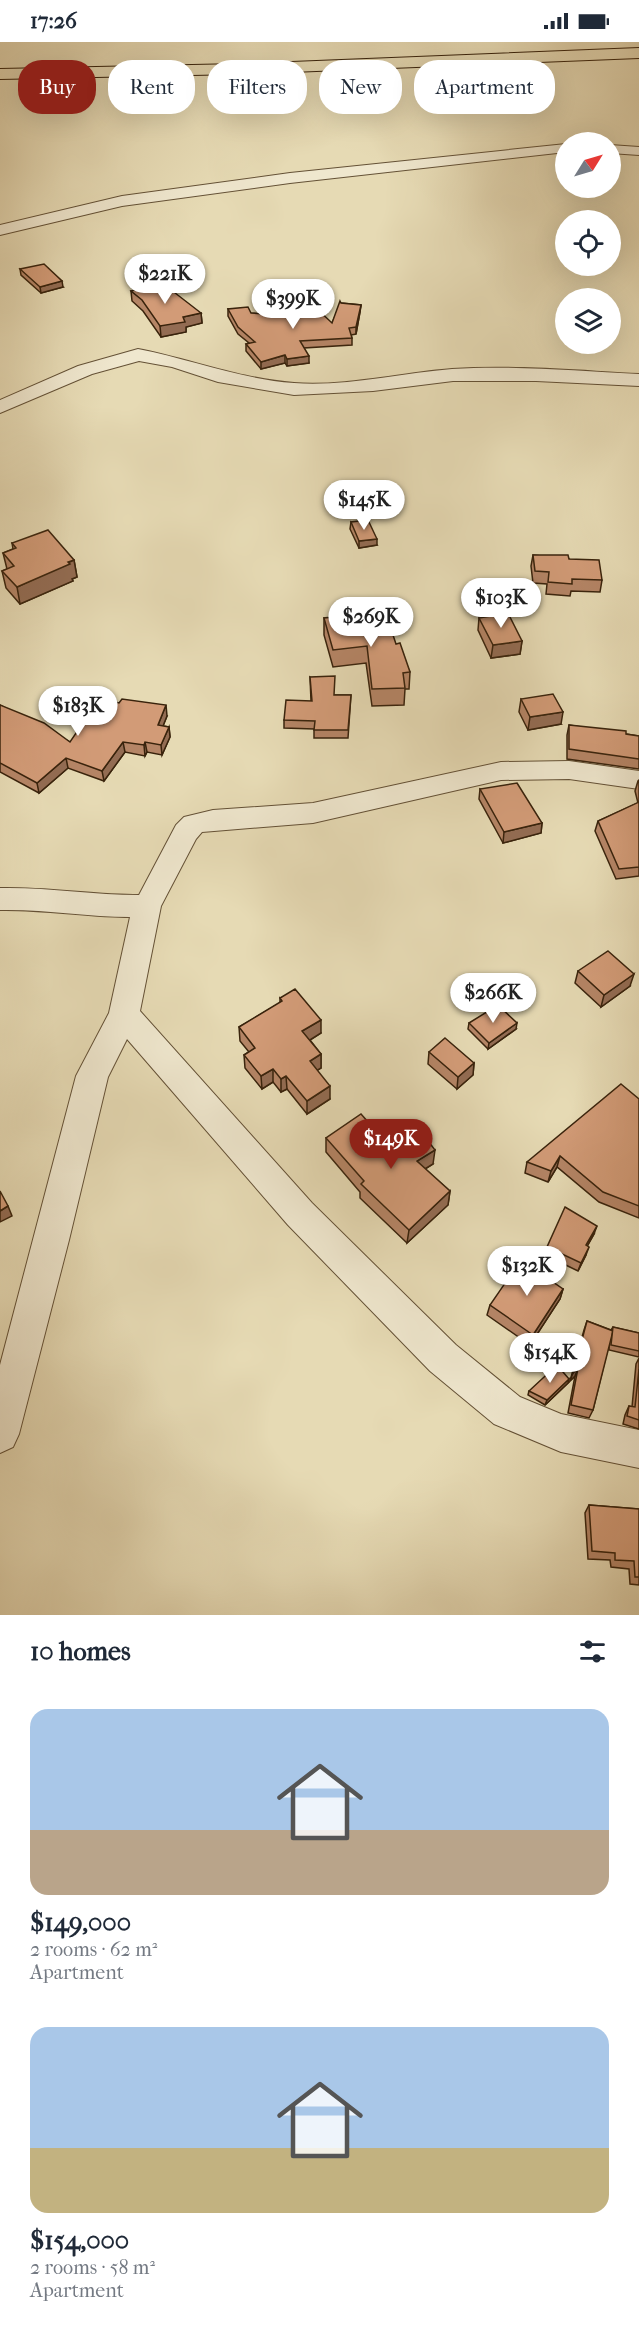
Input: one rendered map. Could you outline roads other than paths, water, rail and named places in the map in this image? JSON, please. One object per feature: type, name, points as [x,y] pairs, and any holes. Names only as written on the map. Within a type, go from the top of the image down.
[{"type":"highway","points":[[0,69],[109,69],[352,61],[635,48]]},
{"type":"highway","points":[[0,74],[253,69],[635,48]]},
{"type":"street","points":[[0,230],[122,201],[290,178],[555,149]]},
{"type":"street","points":[[621,150],[639,151]]},
{"type":"street","points":[[0,407],[85,370],[138,356],[176,362],[218,376],[294,389],[372,385],[453,375],[536,375],[639,380]]},
{"type":"street","points":[[0,1434],[52,1240],[92,1076],[124,1014],[147,906],[186,832],[194,824],[249,816],[313,813],[501,771],[569,770],[639,780]]},
{"type":"street","points":[[0,899],[33,898],[107,906],[147,906]]},
{"type":"street","points":[[124,1014],[300,1214],[443,1358],[507,1411],[561,1433],[639,1449]]}]
